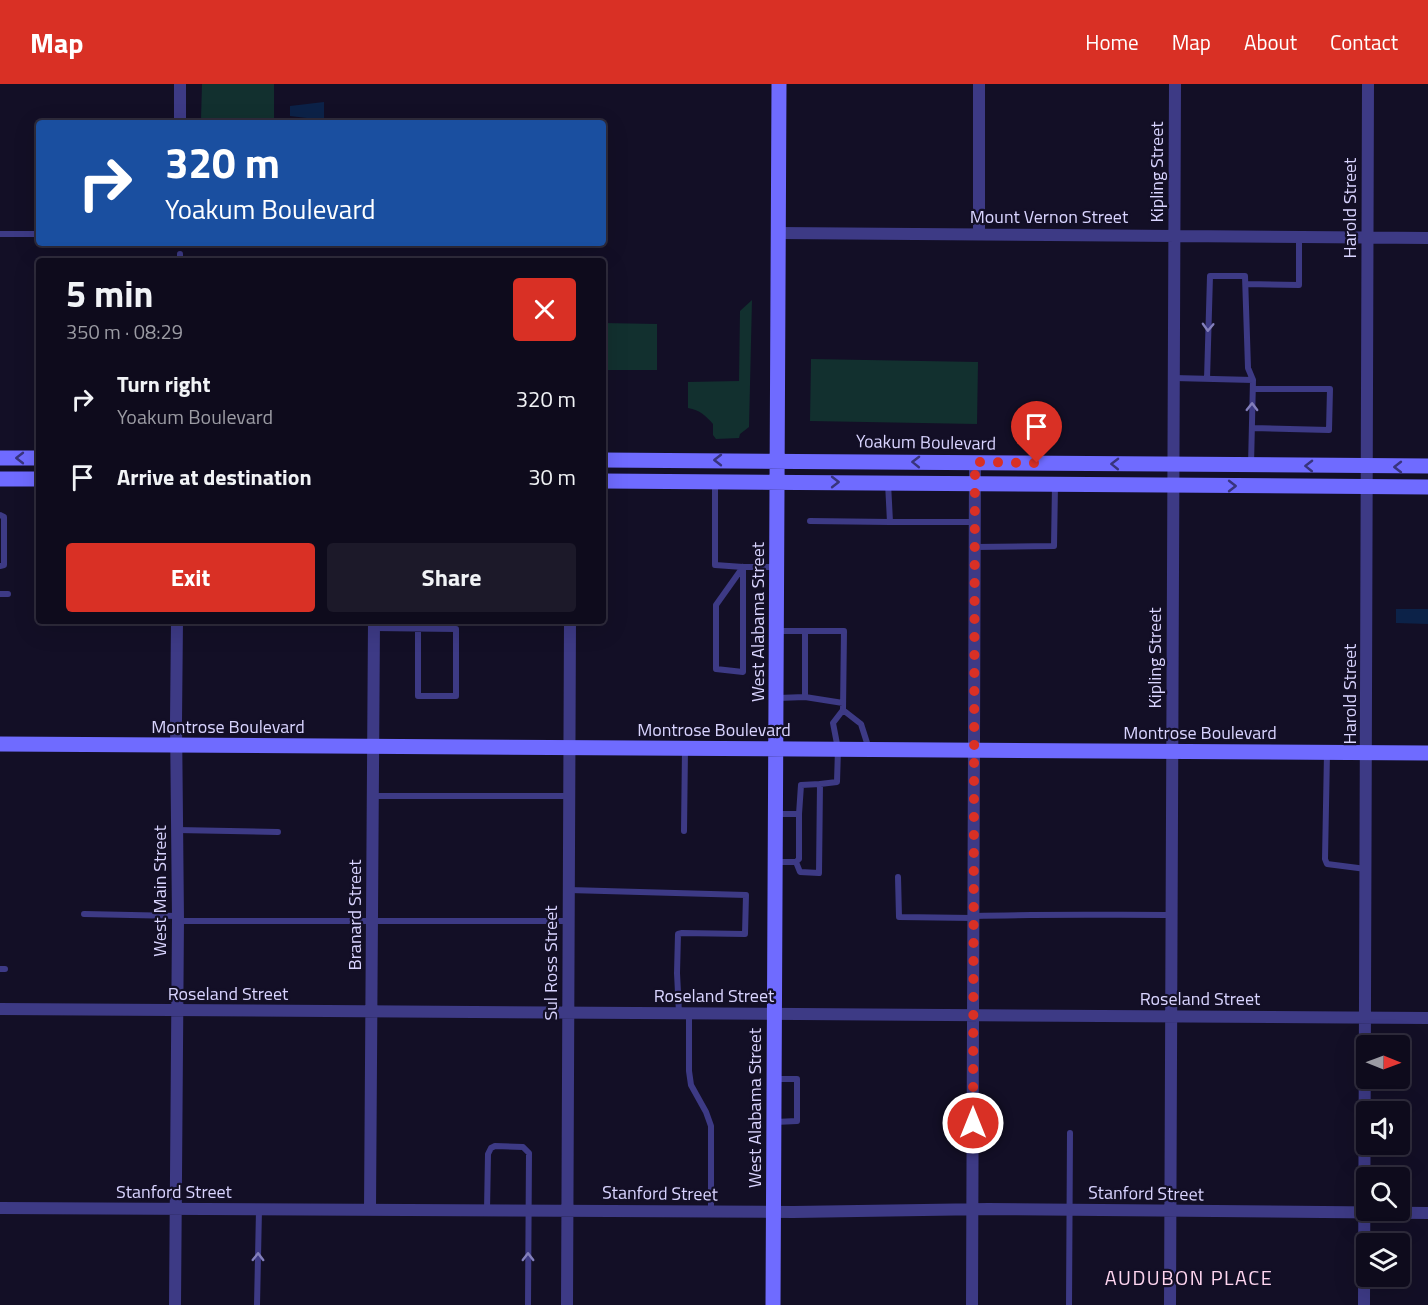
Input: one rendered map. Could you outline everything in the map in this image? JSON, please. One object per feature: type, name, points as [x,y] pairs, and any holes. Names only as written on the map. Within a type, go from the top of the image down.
[{"type":"street","points":[[180,84],[180,120]]},
{"type":"street","name":"West Alabama Street","points":[[772,1305],[779,84]]},
{"type":"street","points":[[979,84],[979,234]]},
{"type":"street","name":"Kipling Street","points":[[1170,1305],[1175,84]]},
{"type":"street","name":"Harold Street","points":[[1365,1167],[1368,84]]},
{"type":"street","name":"Mount Vernon Street","points":[[778,233],[1428,238]]},
{"type":"street","points":[[0,458],[36,458]]},
{"type":"street","name":"Yoakum Boulevard","points":[[606,460],[1428,466]]},
{"type":"street","points":[[972,1305],[975,462]]},
{"type":"street","points":[[0,479],[36,479]]},
{"type":"street","points":[[606,481],[1428,487]]},
{"type":"street","name":"West Main Street","points":[[175,1305],[178,918],[177,624]]},
{"type":"street","name":"Sul Ross Street","points":[[567,1305],[570,624]]},
{"type":"street","name":"Branard Street","points":[[370,1210],[374,625]]},
{"type":"street","name":"Montrose Boulevard","points":[[0,744],[1428,753]]},
{"type":"street","name":"Roseland Street","points":[[0,1009],[1428,1018]]},
{"type":"street","name":"Stanford Street","points":[[0,1208],[773,1212],[1070,1210],[1356,1213]]},
{"type":"street","name":"Stanford Street","points":[[1410,1213],[1428,1213]]},
{"type":"street","name":"Harold Street","points":[[1364,1305],[1365,1221]]},
{"type":"lane","points":[[0,234],[36,234]]},
{"type":"lane","points":[[1246,284],[1299,285],[1299,237]]},
{"type":"lane","points":[[1207,379],[1210,276],[1245,276],[1248,368],[1253,380],[1251,465]]},
{"type":"lane","points":[[1174,378],[1253,380]]},
{"type":"lane","points":[[1252,389],[1330,389],[1329,430],[1252,428]]},
{"type":"lane","points":[[715,482],[715,565],[776,567]]},
{"type":"lane","points":[[888,483],[890,522]]},
{"type":"lane","points":[[974,547],[1054,546],[1055,484]]},
{"type":"lane","points":[[0,515],[4,517],[4,565],[0,566]]},
{"type":"lane","points":[[810,521],[974,522]]},
{"type":"lane","points":[[743,567],[743,672],[716,669],[716,604],[743,567]]},
{"type":"lane","points":[[374,625],[418,629],[456,629],[456,696],[418,696],[418,629]]},
{"type":"lane","points":[[776,631],[844,632],[843,707],[833,723],[838,749],[837,782],[801,785],[799,859],[796,862]]},
{"type":"lane","points":[[805,631],[805,698]]},
{"type":"lane","points":[[776,698],[805,698],[843,707],[861,724],[869,749]]},
{"type":"lane","points":[[684,749],[684,831]]},
{"type":"lane","points":[[1327,752],[1325,859],[1327,864],[1366,869]]},
{"type":"lane","points":[[796,862],[800,872],[819,873],[820,784]]},
{"type":"lane","points":[[373,796],[569,796]]},
{"type":"lane","points":[[775,814],[799,814]]},
{"type":"lane","points":[[177,830],[278,832]]},
{"type":"lane","points":[[775,862],[796,862]]},
{"type":"lane","points":[[898,877],[899,917],[1028,914],[1171,915]]},
{"type":"lane","points":[[569,890],[746,895],[745,934],[678,934],[677,973],[684,1013],[691,1085],[711,1126],[711,1211]]},
{"type":"lane","points":[[84,915],[178,918],[568,921]]},
{"type":"lane","points":[[774,1079],[797,1079],[797,1121],[774,1122]]},
{"type":"lane","points":[[1069,1305],[1070,1133]]},
{"type":"lane","points":[[487,1210],[488,1154],[491,1148],[495,1146],[524,1147],[529,1153],[528,1305]]},
{"type":"lane","points":[[257,1305],[259,1210]]},
{"type":"green space","points":[[202,84],[274,84],[274,119],[201,119]]},
{"type":"green space","points":[[752,300],[749,427],[740,434],[739,438],[716,439],[713,435],[713,424],[699,412],[688,408],[688,382],[739,381],[740,311]]},
{"type":"green space","points":[[606,323],[657,324],[657,370],[606,370]]},
{"type":"green space","points":[[811,359],[978,362],[977,424],[810,421]]},
{"type":"water","points":[[324,102],[324,120],[290,116],[290,106]]},
{"type":"water","points":[[1396,609],[1428,609],[1428,624],[1396,623]]},
{"type":"district","name":"AUDUBON PLACE","points":[[1189,1277]]},
{"type":"route","points":[[973,1123],[975,462],[1037,463]]}]
